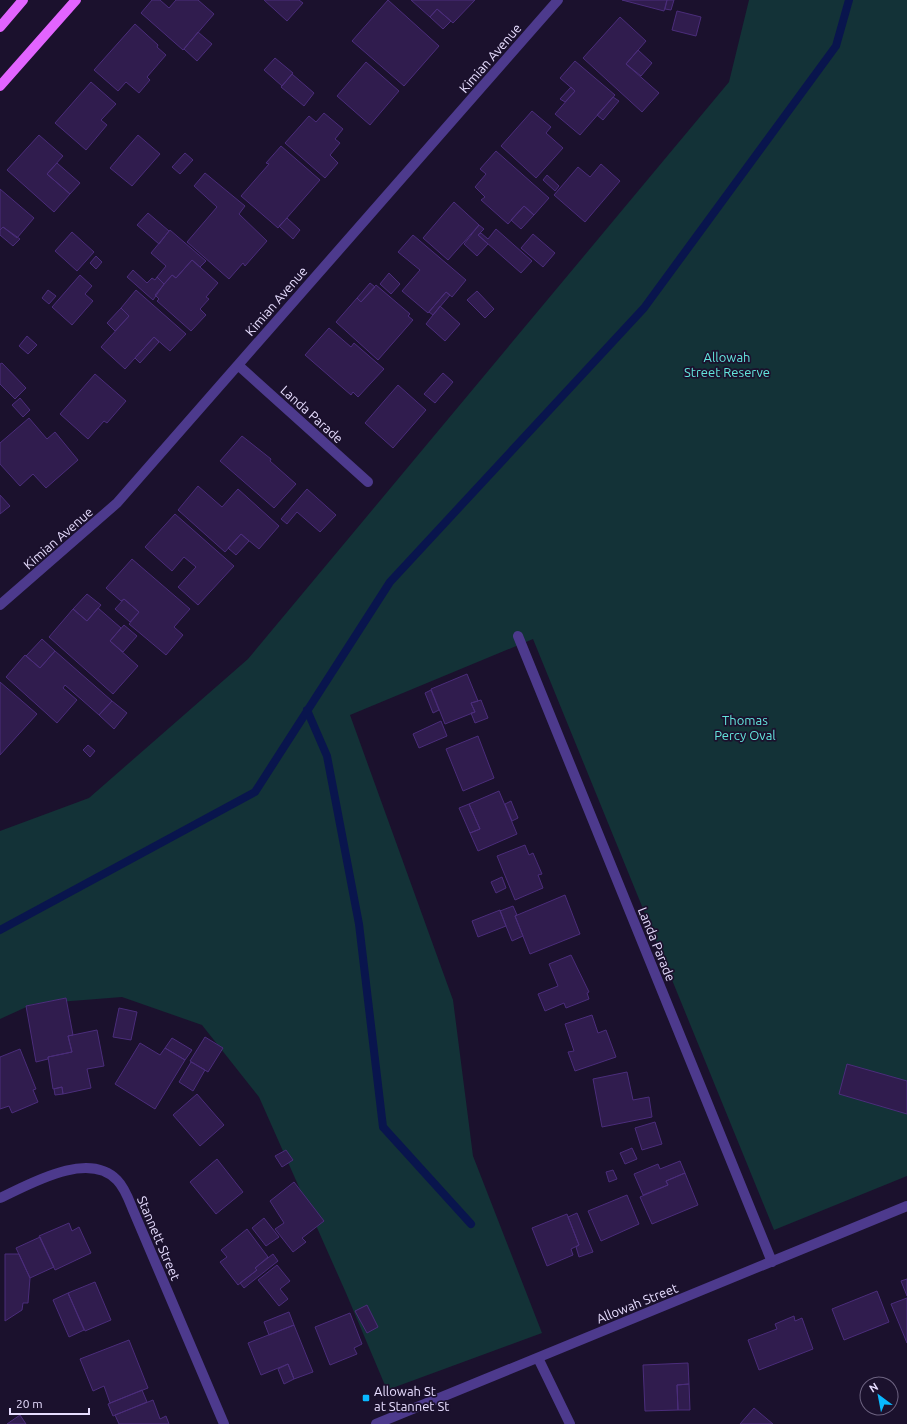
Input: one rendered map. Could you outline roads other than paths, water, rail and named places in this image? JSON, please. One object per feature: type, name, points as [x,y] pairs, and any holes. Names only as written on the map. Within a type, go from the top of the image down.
[{"type":"main road","points":[[0,27],[23,0]]},
{"type":"main road","points":[[0,86],[76,0]]},
{"type":"street","name":"Kimian Avenue","points":[[0,605],[117,503],[558,0]]},
{"type":"street","name":"Landa Parade","points":[[238,365],[368,482]]},
{"type":"street","name":"Landa Parade","points":[[518,636],[772,1262]]},
{"type":"street","name":"Stannett Street","points":[[0,1198],[53,1174],[72,1168],[89,1168],[105,1172],[117,1180],[133,1210],[224,1424]]},
{"type":"street","name":"Allowah Street","points":[[376,1424],[907,1206]]},
{"type":"street","points":[[538,1358],[570,1424]]},
{"type":"waterway","points":[[0,930],[255,792],[390,582],[644,308],[836,46],[849,0]]},
{"type":"waterway","points":[[307,710],[327,756],[359,924],[383,1127],[471,1224]]},
{"type":"place","name":"Allowah St at Stannet St","points":[[366,1398]]},
{"type":"park label","name":"Allowah Street Reserve","points":[[727,364]]},
{"type":"park label","name":"Thomas Percy Oval","points":[[745,728]]}]
